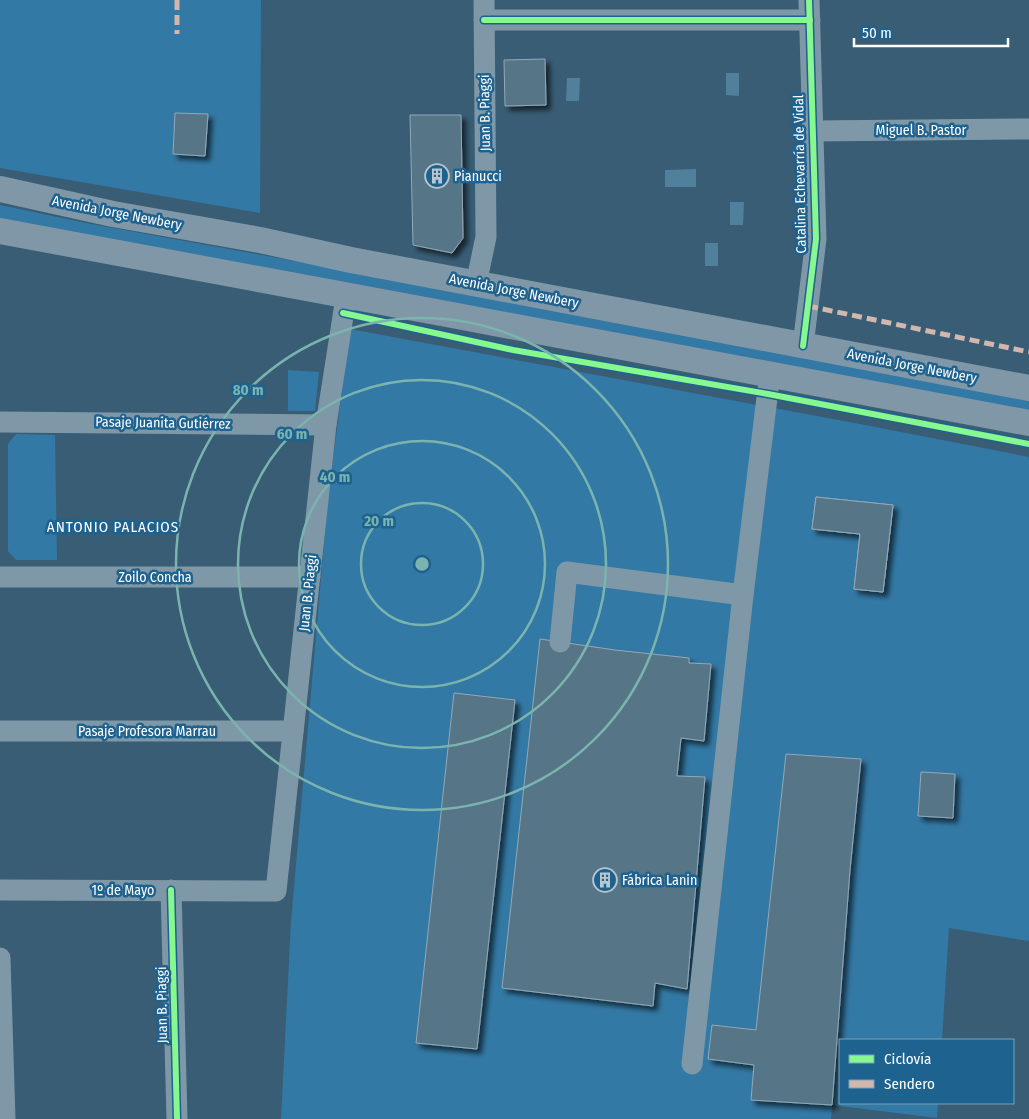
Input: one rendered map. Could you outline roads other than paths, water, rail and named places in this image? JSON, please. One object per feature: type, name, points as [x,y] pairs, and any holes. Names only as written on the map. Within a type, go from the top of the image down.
[{"type":"main road","name":"Avenida Jorge Newbery","points":[[0,189],[113,214],[260,240],[351,260],[1029,388]]},
{"type":"main road","points":[[0,231],[346,297],[770,373],[1029,423]]},
{"type":"street","points":[[484,10],[809,10]]},
{"type":"street","name":"Juan B. Piaggi","points":[[476,284],[486,237],[484,10]]},
{"type":"street","name":"Catalina Echevarría de Vidal","points":[[803,346],[816,239],[809,10]]},
{"type":"street","name":"Miguel B. Pastor","points":[[813,131],[1029,129]]},
{"type":"street","name":"Juan B. Piaggi","points":[[276,891],[326,425],[346,297]]},
{"type":"street","points":[[692,1064],[743,596],[770,373]]},
{"type":"street","name":"Pasaje Juanita Gutiérrez","points":[[0,422],[326,425]]},
{"type":"street","points":[[560,642],[566,572],[743,596]]},
{"type":"street","name":"Zoilo Concha","points":[[0,577],[310,577]]},
{"type":"street","name":"Pasaje Profesora Marrau","points":[[0,731],[293,731]]},
{"type":"street","name":"1º de Mayo","points":[[0,890],[276,891]]},
{"type":"street","name":"Juan B. Piaggi","points":[[171,890],[177,1119]]},
{"type":"street","points":[[0,958],[4,1119]]},
{"type":"place","name":"Pianucci","points":[[437,176]]},
{"type":"place","name":"Fábrica Lanin","points":[[605,880]]},
{"type":"district","name":"ANTONIO PALACIOS","points":[[113,527]]}]
